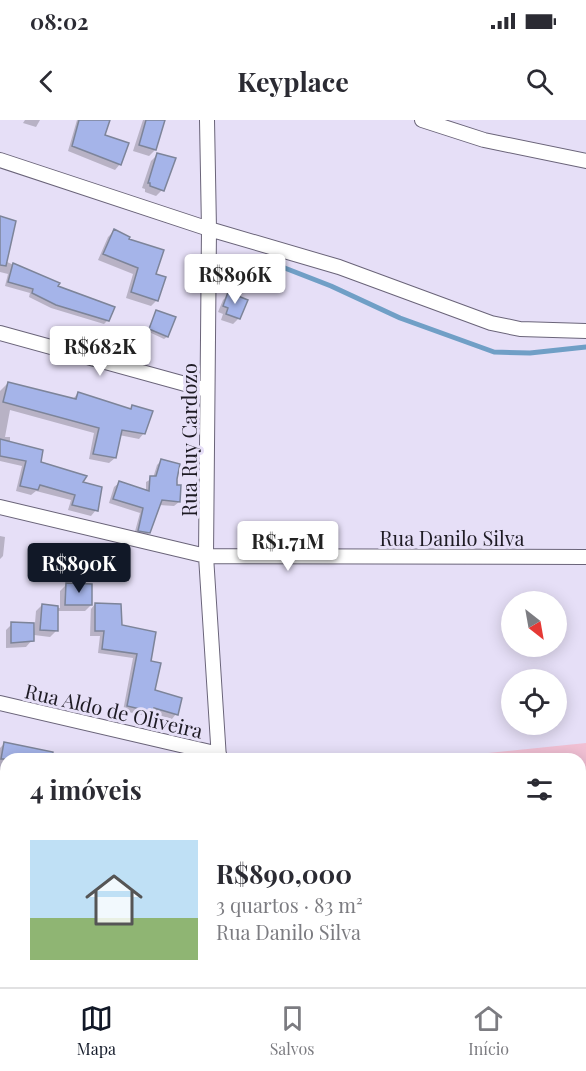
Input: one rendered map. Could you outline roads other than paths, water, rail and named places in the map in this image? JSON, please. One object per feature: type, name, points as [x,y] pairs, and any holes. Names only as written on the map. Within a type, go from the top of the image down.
[{"type":"street","name":"Rua Ruy Cardozo","points":[[207,120],[209,229],[206,556],[219,753]]},
{"type":"street","points":[[422,120],[484,140],[586,161]]},
{"type":"street","points":[[0,160],[209,229],[339,267],[491,323],[520,329],[586,331]]},
{"type":"street","points":[[0,333],[207,390]]},
{"type":"street","name":"Rua Danilo Silva","points":[[0,507],[206,556],[586,557]]},
{"type":"street","name":"Rua Aldo de Oliveira","points":[[0,704],[202,753]]},
{"type":"waterway","points":[[234,258],[277,265],[331,286],[400,318],[494,352],[530,353],[586,347]]}]
